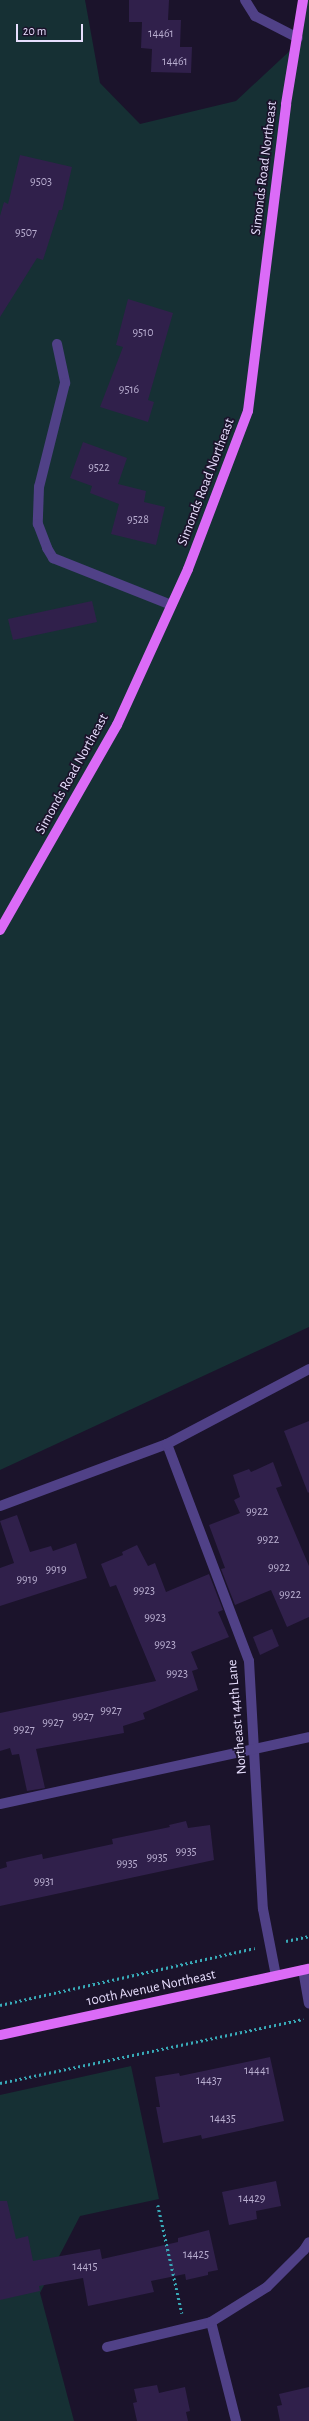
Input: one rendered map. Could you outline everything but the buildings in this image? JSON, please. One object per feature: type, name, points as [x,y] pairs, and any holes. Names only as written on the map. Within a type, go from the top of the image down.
[{"type":"main road","name":"Simonds Road Northeast","points":[[0,930],[117,725],[188,569],[248,411],[286,104],[303,0]]},
{"type":"main road","name":"100th Avenue Northeast","points":[[0,2035],[306,1970]]},
{"type":"street","points":[[245,0],[255,16],[298,38]]},
{"type":"street","points":[[57,344],[66,382],[39,487],[38,524],[47,548],[53,558],[171,605]]},
{"type":"street","points":[[0,1506],[167,1444],[309,1369]]},
{"type":"street","name":"Northeast 144th Lane","points":[[167,1444],[249,1661],[255,1747],[262,1909],[276,1976]]},
{"type":"street","points":[[0,1804],[309,1736]]},
{"type":"street","points":[[306,1970],[309,2003]]},
{"type":"street","points":[[107,2346],[211,2322],[267,2287],[304,2250],[309,2242]]},
{"type":"street","points":[[211,2322],[236,2421]]},
{"type":"path","points":[[0,2005],[309,1936]]},
{"type":"path","points":[[0,2083],[309,2017]]},
{"type":"path","points":[[158,2205],[182,2314]]},
{"type":"green space","points":[[0,0],[85,0],[100,83],[140,124],[236,101],[295,46],[301,0],[309,0],[309,1327],[0,1470]]},
{"type":"green space","points":[[131,2066],[159,2199],[80,2216],[40,2293],[74,2421],[0,2421],[0,2095]]}]
